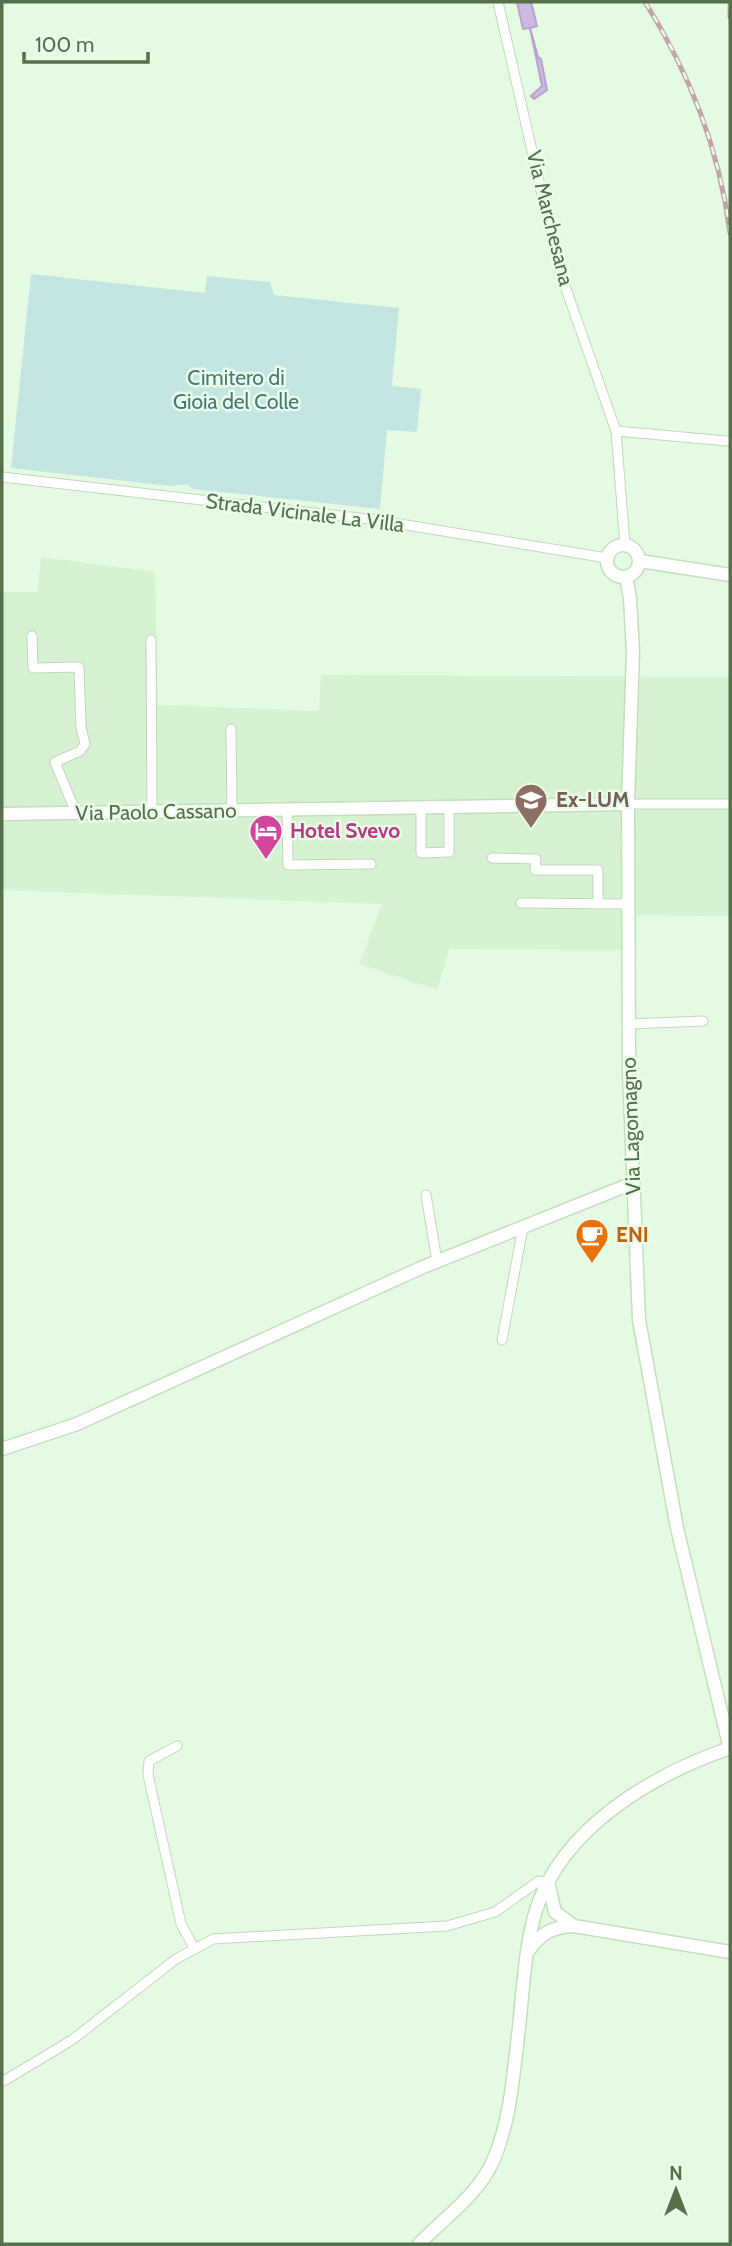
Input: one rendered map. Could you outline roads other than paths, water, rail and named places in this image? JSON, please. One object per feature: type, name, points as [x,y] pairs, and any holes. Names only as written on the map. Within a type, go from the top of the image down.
[{"type":"main road","points":[[625,545],[634,549],[640,561],[637,570],[626,578],[611,572],[607,558],[612,549],[625,545]]},
{"type":"main road","points":[[640,561],[730,575]]},
{"type":"main road","name":"Via Lagomagno","points":[[626,578],[633,652],[628,804],[629,1024],[633,1183],[643,1357],[677,1528],[730,1748]]},
{"type":"main road","name":"Via Paolo Cassano","points":[[2,814],[628,804]]},
{"type":"main road","points":[[2,1450],[77,1424],[437,1261],[633,1183]]},
{"type":"main road","points":[[419,2244],[479,2184],[500,2143],[510,2095],[535,1914],[548,1882],[573,1848],[609,1812],[676,1771],[730,1748]]},
{"type":"main road","points":[[548,1882],[555,1912],[566,1924]]},
{"type":"main road","points":[[535,1914],[545,1925],[566,1924],[730,1952]]},
{"type":"main road","points":[[529,1950],[545,1932],[566,1924]]},
{"type":"street","name":"Via Marchesana","points":[[498,2],[559,269],[616,431]]},
{"type":"street","points":[[625,545],[616,431],[727,441]]},
{"type":"street","name":"Strada Vicinale La Villa","points":[[2,477],[376,520],[607,558]]},
{"type":"street","points":[[32,636],[33,668],[79,667],[81,727],[85,744],[80,751],[55,762],[76,813]]},
{"type":"street","points":[[151,640],[152,812]]},
{"type":"street","points":[[231,729],[232,810]]},
{"type":"street","name":"Via Paolo Cassano","points":[[628,804],[730,804]]},
{"type":"street","points":[[421,808],[421,853],[449,852],[449,807]]},
{"type":"street","points":[[287,810],[288,865],[371,864]]},
{"type":"street","points":[[492,858],[536,859],[535,870],[598,870],[598,904]]},
{"type":"street","points":[[521,903],[629,904]]},
{"type":"street","points":[[629,1024],[703,1021]]},
{"type":"street","points":[[426,1195],[437,1261]]},
{"type":"street","points":[[502,1340],[523,1227]]},
{"type":"street","points":[[177,1746],[153,1756],[149,1761],[148,1774],[181,1924],[194,1948]]},
{"type":"street","points":[[2,2082],[72,2040],[194,1948],[228,1936],[447,1926],[495,1912],[539,1881],[548,1882]]},
{"type":"railway","points":[[645,2],[676,57],[700,113],[718,171],[730,233]]},
{"type":"railway","points":[[730,2],[730,17]]},
{"type":"place","name":"Ex-LUM","points":[[531,830]]},
{"type":"place","name":"Hotel Svevo","points":[[266,861]]},
{"type":"place","name":"ENI","points":[[592,1265]]},
{"type":"park label","name":"Cimitero di Gioia del Colle","points":[[236,390]]}]
